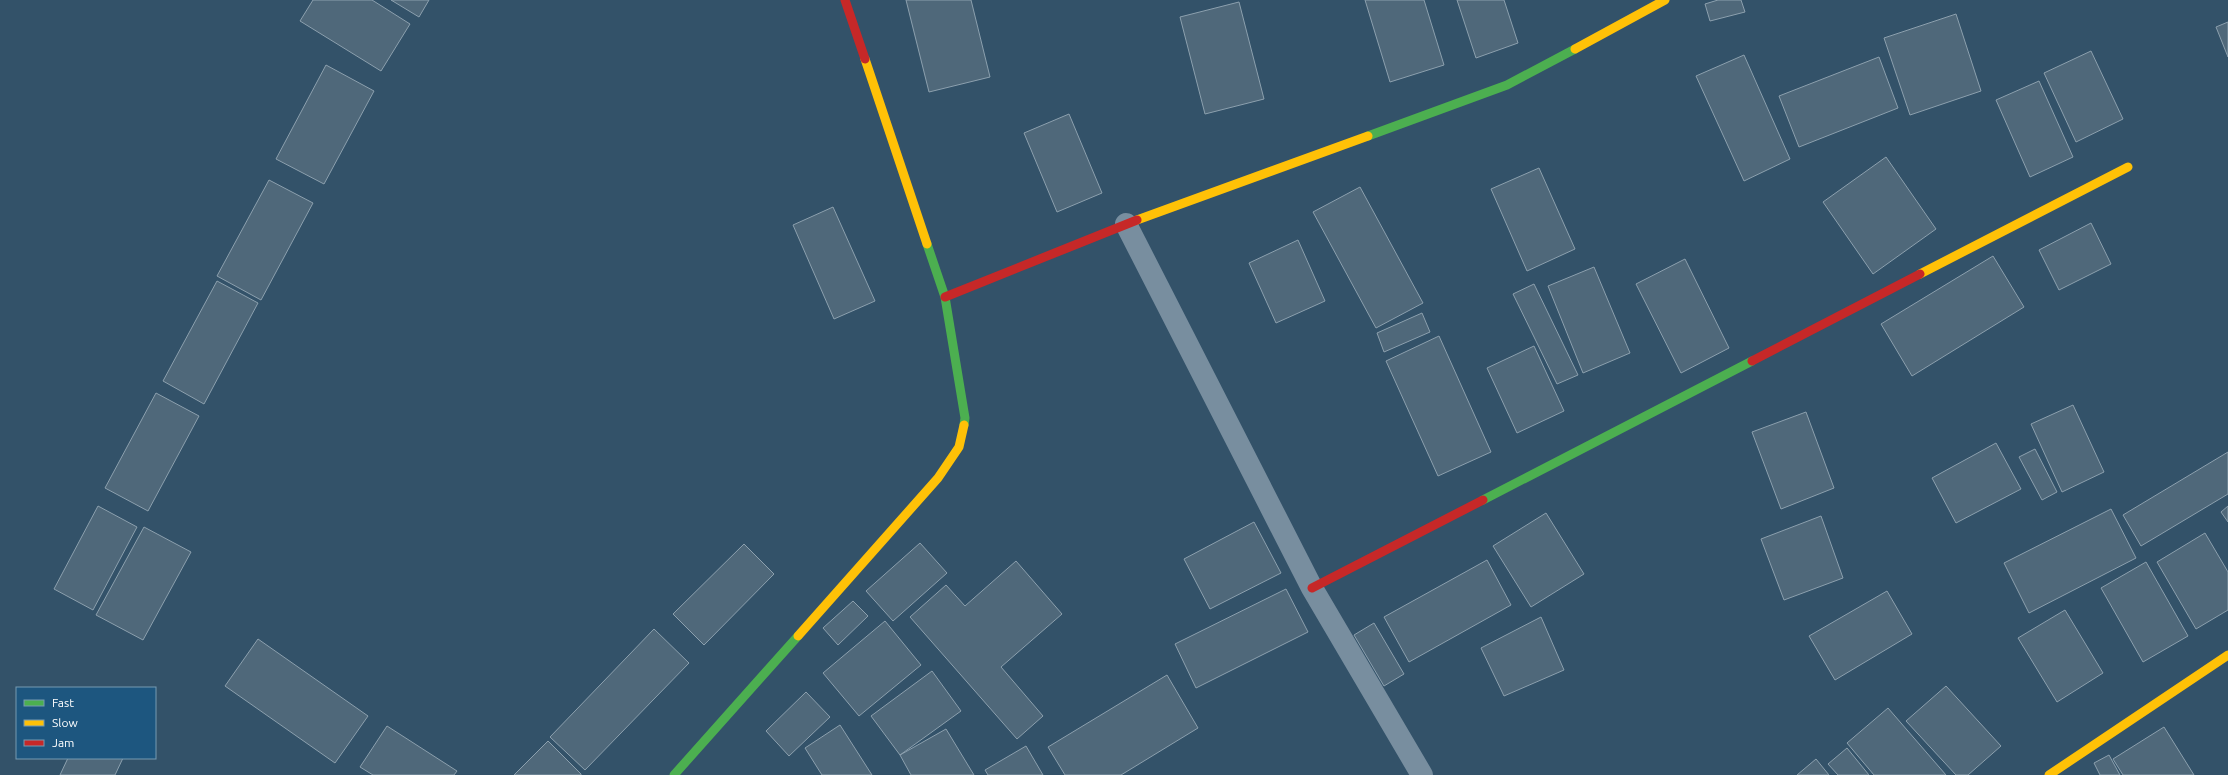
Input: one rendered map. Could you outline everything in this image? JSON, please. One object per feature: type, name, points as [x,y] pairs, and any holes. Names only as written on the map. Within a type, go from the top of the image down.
[{"type":"street","points":[[674,775],[938,478],[959,447],[965,418],[945,297],[845,0]]},
{"type":"street","points":[[945,297],[1126,224],[1507,84],[1665,0]]},
{"type":"street","points":[[1312,588],[2128,167]]},
{"type":"street","points":[[1126,224],[1312,588],[1422,775]]},
{"type":"street","points":[[2049,775],[2228,655]]},
{"type":"building","points":[[313,0],[372,0],[410,24],[381,71],[300,21]]},
{"type":"building","points":[[391,0],[429,0],[419,17]]},
{"type":"building","points":[[906,0],[971,0],[990,77],[929,92]]},
{"type":"building","points":[[1365,0],[1424,0],[1444,65],[1390,82]]},
{"type":"building","points":[[1457,0],[1504,0],[1518,43],[1476,58]]},
{"type":"building","points":[[1718,0],[1741,0],[1745,12],[1710,21],[1705,4]]},
{"type":"building","points":[[1239,2],[1264,99],[1205,114],[1180,17]]},
{"type":"building","points":[[1956,14],[1981,91],[1910,115],[1884,38]]},
{"type":"building","points":[[2228,22],[2228,57],[2216,27]]},
{"type":"building","points":[[2091,51],[2123,119],[2076,142],[2044,73]]},
{"type":"building","points":[[1744,55],[1790,159],[1744,181],[1696,76]]},
{"type":"building","points":[[1879,57],[1898,108],[1799,147],[1779,96]]},
{"type":"building","points":[[326,65],[374,91],[324,184],[276,159]]},
{"type":"building","points":[[2039,81],[2073,157],[2030,177],[1996,100]]},
{"type":"building","points":[[1069,114],[1102,193],[1057,212],[1024,133]]},
{"type":"building","points":[[1886,157],[1936,229],[1873,274],[1823,202]]},
{"type":"building","points":[[1539,168],[1575,249],[1527,271],[1491,189]]},
{"type":"building","points":[[269,180],[313,203],[261,300],[217,276]]},
{"type":"building","points":[[1360,187],[1423,303],[1376,328],[1313,212]]},
{"type":"building","points":[[833,207],[875,301],[834,319],[793,225]]},
{"type":"building","points":[[2091,223],[2111,264],[2059,290],[2039,250]]},
{"type":"building","points":[[1298,240],[1325,301],[1276,323],[1249,263]]},
{"type":"building","points":[[1993,256],[2024,307],[1912,376],[1881,324]]},
{"type":"building","points":[[1685,259],[1729,348],[1681,373],[1636,284]]},
{"type":"building","points":[[1594,267],[1630,353],[1583,373],[1548,286]]},
{"type":"building","points":[[217,281],[258,303],[204,404],[163,381]]},
{"type":"building","points":[[1534,284],[1578,375],[1557,384],[1513,294]]},
{"type":"building","points":[[1422,313],[1430,332],[1384,352],[1377,333]]},
{"type":"building","points":[[1439,336],[1491,452],[1438,476],[1386,361]]},
{"type":"building","points":[[1534,346],[1564,411],[1517,433],[1487,368]]},
{"type":"building","points":[[156,393],[199,416],[148,511],[105,488]]},
{"type":"building","points":[[2073,405],[2104,472],[2062,492],[2031,424]]},
{"type":"building","points":[[1806,412],[1834,488],[1781,509],[1752,432]]},
{"type":"building","points":[[1996,443],[2021,489],[1956,523],[1932,478]]},
{"type":"building","points":[[2035,449],[2057,492],[2042,500],[2019,457]]},
{"type":"building","points":[[2228,452],[2228,494],[2141,546],[2123,515]]},
{"type":"building","points":[[98,506],[137,527],[93,610],[54,589]]},
{"type":"building","points":[[2228,506],[2228,522],[2221,512]]},
{"type":"building","points":[[2111,509],[2136,558],[2029,613],[2004,563]]},
{"type":"building","points":[[1546,513],[1584,574],[1531,607],[1493,546]]},
{"type":"building","points":[[1821,516],[1843,578],[1784,600],[1761,539]]},
{"type":"building","points":[[1254,522],[1281,573],[1210,609],[1184,559]]},
{"type":"building","points":[[144,527],[191,552],[143,640],[96,615]]},
{"type":"building","points":[[2205,533],[2228,572],[2228,610],[2196,629],[2157,562]]},
{"type":"building","points":[[920,543],[947,573],[893,621],[866,591]]},
{"type":"building","points":[[744,544],[774,574],[704,645],[673,614]]},
{"type":"building","points":[[1487,560],[1511,605],[1409,662],[1384,617]]},
{"type":"building","points":[[1016,561],[1062,614],[1001,667],[1043,716],[1017,739],[910,617],[946,585],[965,606]]},
{"type":"building","points":[[2146,562],[2188,636],[2143,662],[2101,588]]},
{"type":"building","points":[[1286,589],[1308,632],[1196,688],[1175,644]]},
{"type":"building","points":[[1887,591],[1912,634],[1835,680],[1809,636]]},
{"type":"building","points":[[853,601],[868,616],[838,645],[823,628]]},
{"type":"building","points":[[2065,610],[2103,673],[2057,702],[2018,638]]},
{"type":"building","points":[[1541,617],[1564,670],[1504,696],[1481,648]]},
{"type":"building","points":[[885,621],[921,665],[859,716],[823,673]]},
{"type":"building","points":[[1374,623],[1404,674],[1384,686],[1354,635]]},
{"type":"building","points":[[654,629],[689,663],[585,770],[550,737]]},
{"type":"building","points":[[258,639],[368,716],[335,763],[225,686]]},
{"type":"building","points":[[932,671],[961,711],[900,755],[871,716]]},
{"type":"building","points":[[1167,675],[1198,728],[1121,775],[1065,775],[1048,747]]},
{"type":"building","points":[[1946,686],[2001,746],[1968,775],[1956,775],[1906,721]]},
{"type":"building","points":[[806,692],[830,717],[789,756],[766,731]]},
{"type":"building","points":[[1888,708],[1946,775],[1874,775],[1847,743]]},
{"type":"building","points":[[840,725],[872,775],[822,775],[805,748]]},
{"type":"building","points":[[387,726],[457,771],[454,775],[373,775],[360,767]]},
{"type":"building","points":[[2164,727],[2194,775],[2123,775],[2113,759]]},
{"type":"building","points":[[946,729],[974,775],[911,775],[900,755]]},
{"type":"building","points":[[548,741],[581,775],[514,775]]},
{"type":"building","points":[[1026,746],[1043,775],[988,775],[985,770]]},
{"type":"building","points":[[1847,748],[1869,775],[1838,775],[1828,764]]},
{"type":"building","points":[[2109,755],[2120,775],[2100,775],[2094,763]]},
{"type":"building","points":[[68,759],[123,759],[115,775],[60,775]]},
{"type":"building","points":[[1816,759],[1829,775],[1797,775]]},
{"type":"traffic: fast","points":[[1368,136],[1507,85],[1575,49]]},
{"type":"traffic: fast","points":[[927,244],[945,297],[965,418],[964,425]]},
{"type":"traffic: fast","points":[[1483,500],[1752,361]]},
{"type":"traffic: fast","points":[[674,775],[798,636]]},
{"type":"traffic: slow","points":[[1575,49],[1665,0]]},
{"type":"traffic: slow","points":[[865,59],[927,244]]},
{"type":"traffic: slow","points":[[1137,220],[1368,136]]},
{"type":"traffic: slow","points":[[1920,274],[2128,167]]},
{"type":"traffic: slow","points":[[798,636],[938,478],[959,447],[964,425]]},
{"type":"traffic: slow","points":[[2049,775],[2228,655]]},
{"type":"traffic: jam","points":[[845,0],[865,59]]},
{"type":"traffic: jam","points":[[945,297],[1137,220]]},
{"type":"traffic: jam","points":[[1752,361],[1920,274]]},
{"type":"traffic: jam","points":[[1312,588],[1483,500]]}]
